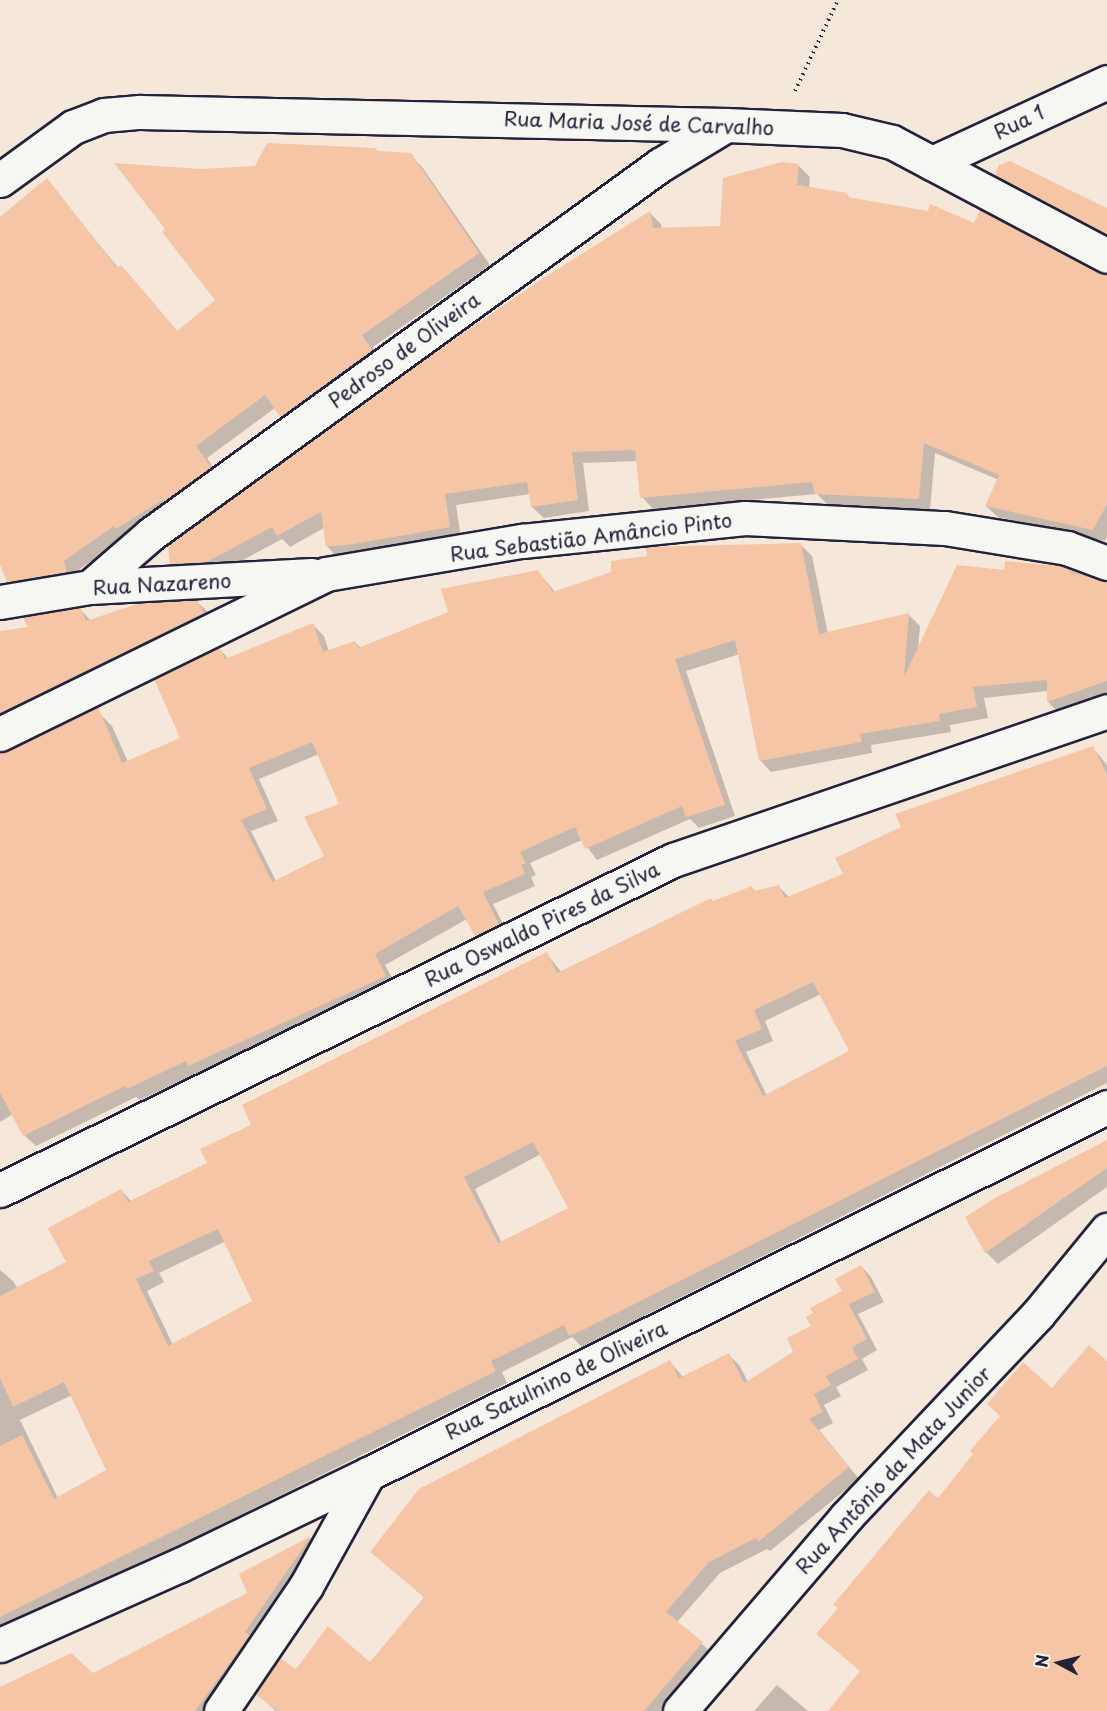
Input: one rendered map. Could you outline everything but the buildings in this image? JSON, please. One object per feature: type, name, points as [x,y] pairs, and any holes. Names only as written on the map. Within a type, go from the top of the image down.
[{"type":"street","name":"Rua 1","points":[[932,163],[1107,82]]},
{"type":"street","name":"Rua Maria José de Carvalho","points":[[0,180],[73,127],[104,115],[140,112],[726,124],[842,130],[892,142],[1107,256]]},
{"type":"street","name":"Pedroso de Oliveira","points":[[90,587],[151,534],[660,165],[726,124]]},
{"type":"street","name":"Rua Sebastião Amâncio Pinto","points":[[0,734],[326,574],[522,541],[745,518],[945,528],[1067,548],[1107,563]]},
{"type":"street","name":"Rua Nazareno","points":[[0,603],[90,587],[326,574]]},
{"type":"street","name":"Rua Oswaldo Pires da Silva","points":[[0,1190],[673,860],[1107,711]]},
{"type":"street","name":"Rua Satulnino de Oliveira","points":[[0,1645],[180,1564],[368,1474],[1107,1107]]},
{"type":"street","name":"Rua Antônio da Mata Junior","points":[[680,1711],[846,1517],[1038,1314],[1107,1230]]},
{"type":"street","points":[[221,1711],[306,1586],[368,1474]]},
{"type":"path","points":[[778,127],[838,0]]}]
